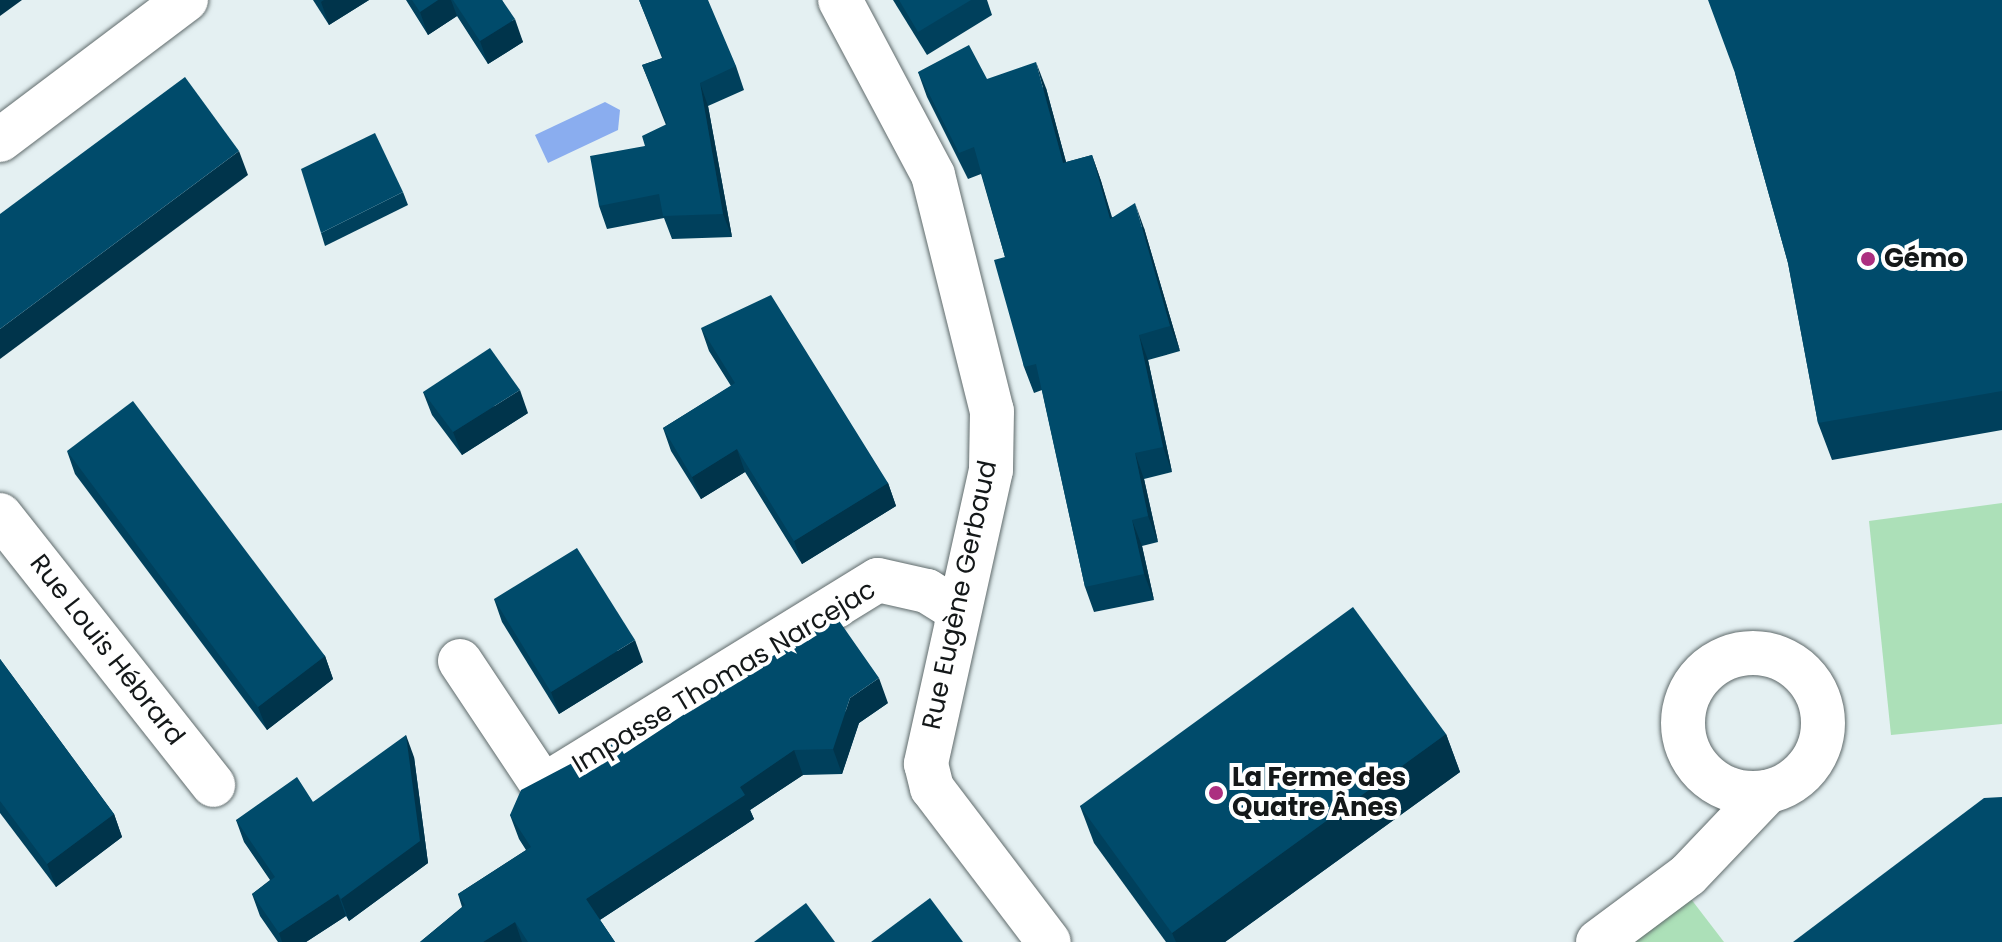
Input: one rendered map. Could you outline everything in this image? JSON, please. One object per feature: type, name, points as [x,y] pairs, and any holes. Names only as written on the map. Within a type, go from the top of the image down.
[{"type":"street","points":[[0,140],[186,0]]},
{"type":"street","name":"Rue Eugène Gerbaud","points":[[840,0],[933,175],[992,411],[991,470],[957,610],[926,764],[932,788],[1049,942]]},
{"type":"street","name":"Rue Louis Hébrard","points":[[0,515],[213,785]]},
{"type":"street","name":"Impasse Thomas Narcejac","points":[[460,661],[543,786],[878,580],[927,591],[957,610]]},
{"type":"street","points":[[1598,942],[1688,875],[1712,843],[1767,792],[1806,769],[1823,729],[1806,679],[1761,654],[1722,661],[1687,700],[1691,757],[1719,786],[1767,792]]},
{"type":"street","points":[[1712,843],[1719,786]]},
{"type":"green space","points":[[2002,503],[2002,724],[1891,735],[1869,521]]},
{"type":"green space","points":[[1691,899],[1724,942],[1635,942]]},
{"type":"water","points":[[605,102],[620,110],[618,130],[548,163],[535,135]]},
{"type":"building","points":[[412,0],[438,0],[420,12]]},
{"type":"building","points":[[453,0],[502,0],[515,19],[480,41]]},
{"type":"building","points":[[639,0],[708,0],[736,66],[700,83],[723,214],[663,216],[659,194],[599,206],[590,156],[645,146],[642,136],[667,124],[642,65],[663,58]]},
{"type":"building","points":[[899,0],[971,0],[918,32]]},
{"type":"building","points":[[1708,0],[2002,0],[2002,391],[1818,423],[1788,263],[1735,73]]},
{"type":"building","points":[[969,45],[987,79],[1036,62],[1063,163],[1092,155],[1110,219],[1135,203],[1170,326],[1139,335],[1163,447],[1135,453],[1148,516],[1132,520],[1144,574],[1085,587],[1036,364],[1024,367],[994,260],[1005,257],[974,147],[959,153],[918,72]]},
{"type":"building","points":[[185,77],[239,151],[0,329],[0,214]]},
{"type":"building","points":[[375,133],[403,192],[321,233],[301,169]]},
{"type":"building","points":[[771,295],[888,483],[794,541],[737,449],[692,477],[663,428],[735,383],[701,328]]},
{"type":"building","points":[[490,348],[520,390],[453,432],[423,392]]},
{"type":"building","points":[[133,401],[325,656],[258,707],[67,451]]},
{"type":"building","points":[[577,548],[635,640],[551,692],[494,599]]},
{"type":"building","points":[[1353,607],[1446,734],[1172,933],[1080,806]]},
{"type":"building","points":[[835,615],[879,678],[850,698],[833,749],[794,750],[740,787],[745,795],[586,899],[615,942],[528,942],[515,922],[483,942],[420,942],[465,905],[458,894],[531,847],[510,815],[521,790],[616,740],[624,754]]},
{"type":"building","points":[[0,659],[114,814],[47,864],[0,801]]},
{"type":"building","points":[[406,735],[420,841],[341,899],[338,894],[279,933],[252,894],[275,877],[236,820],[297,777],[313,802]]},
{"type":"building","points":[[2002,797],[2002,942],[1793,942],[1984,798]]},
{"type":"building","points":[[930,898],[963,942],[871,942]]},
{"type":"building","points":[[806,903],[835,942],[754,942]]},
{"type":"place","name":"Gémo","points":[[1868,259]]},
{"type":"place","name":"La Ferme des Quatre Ânes","points":[[1216,793]]}]
